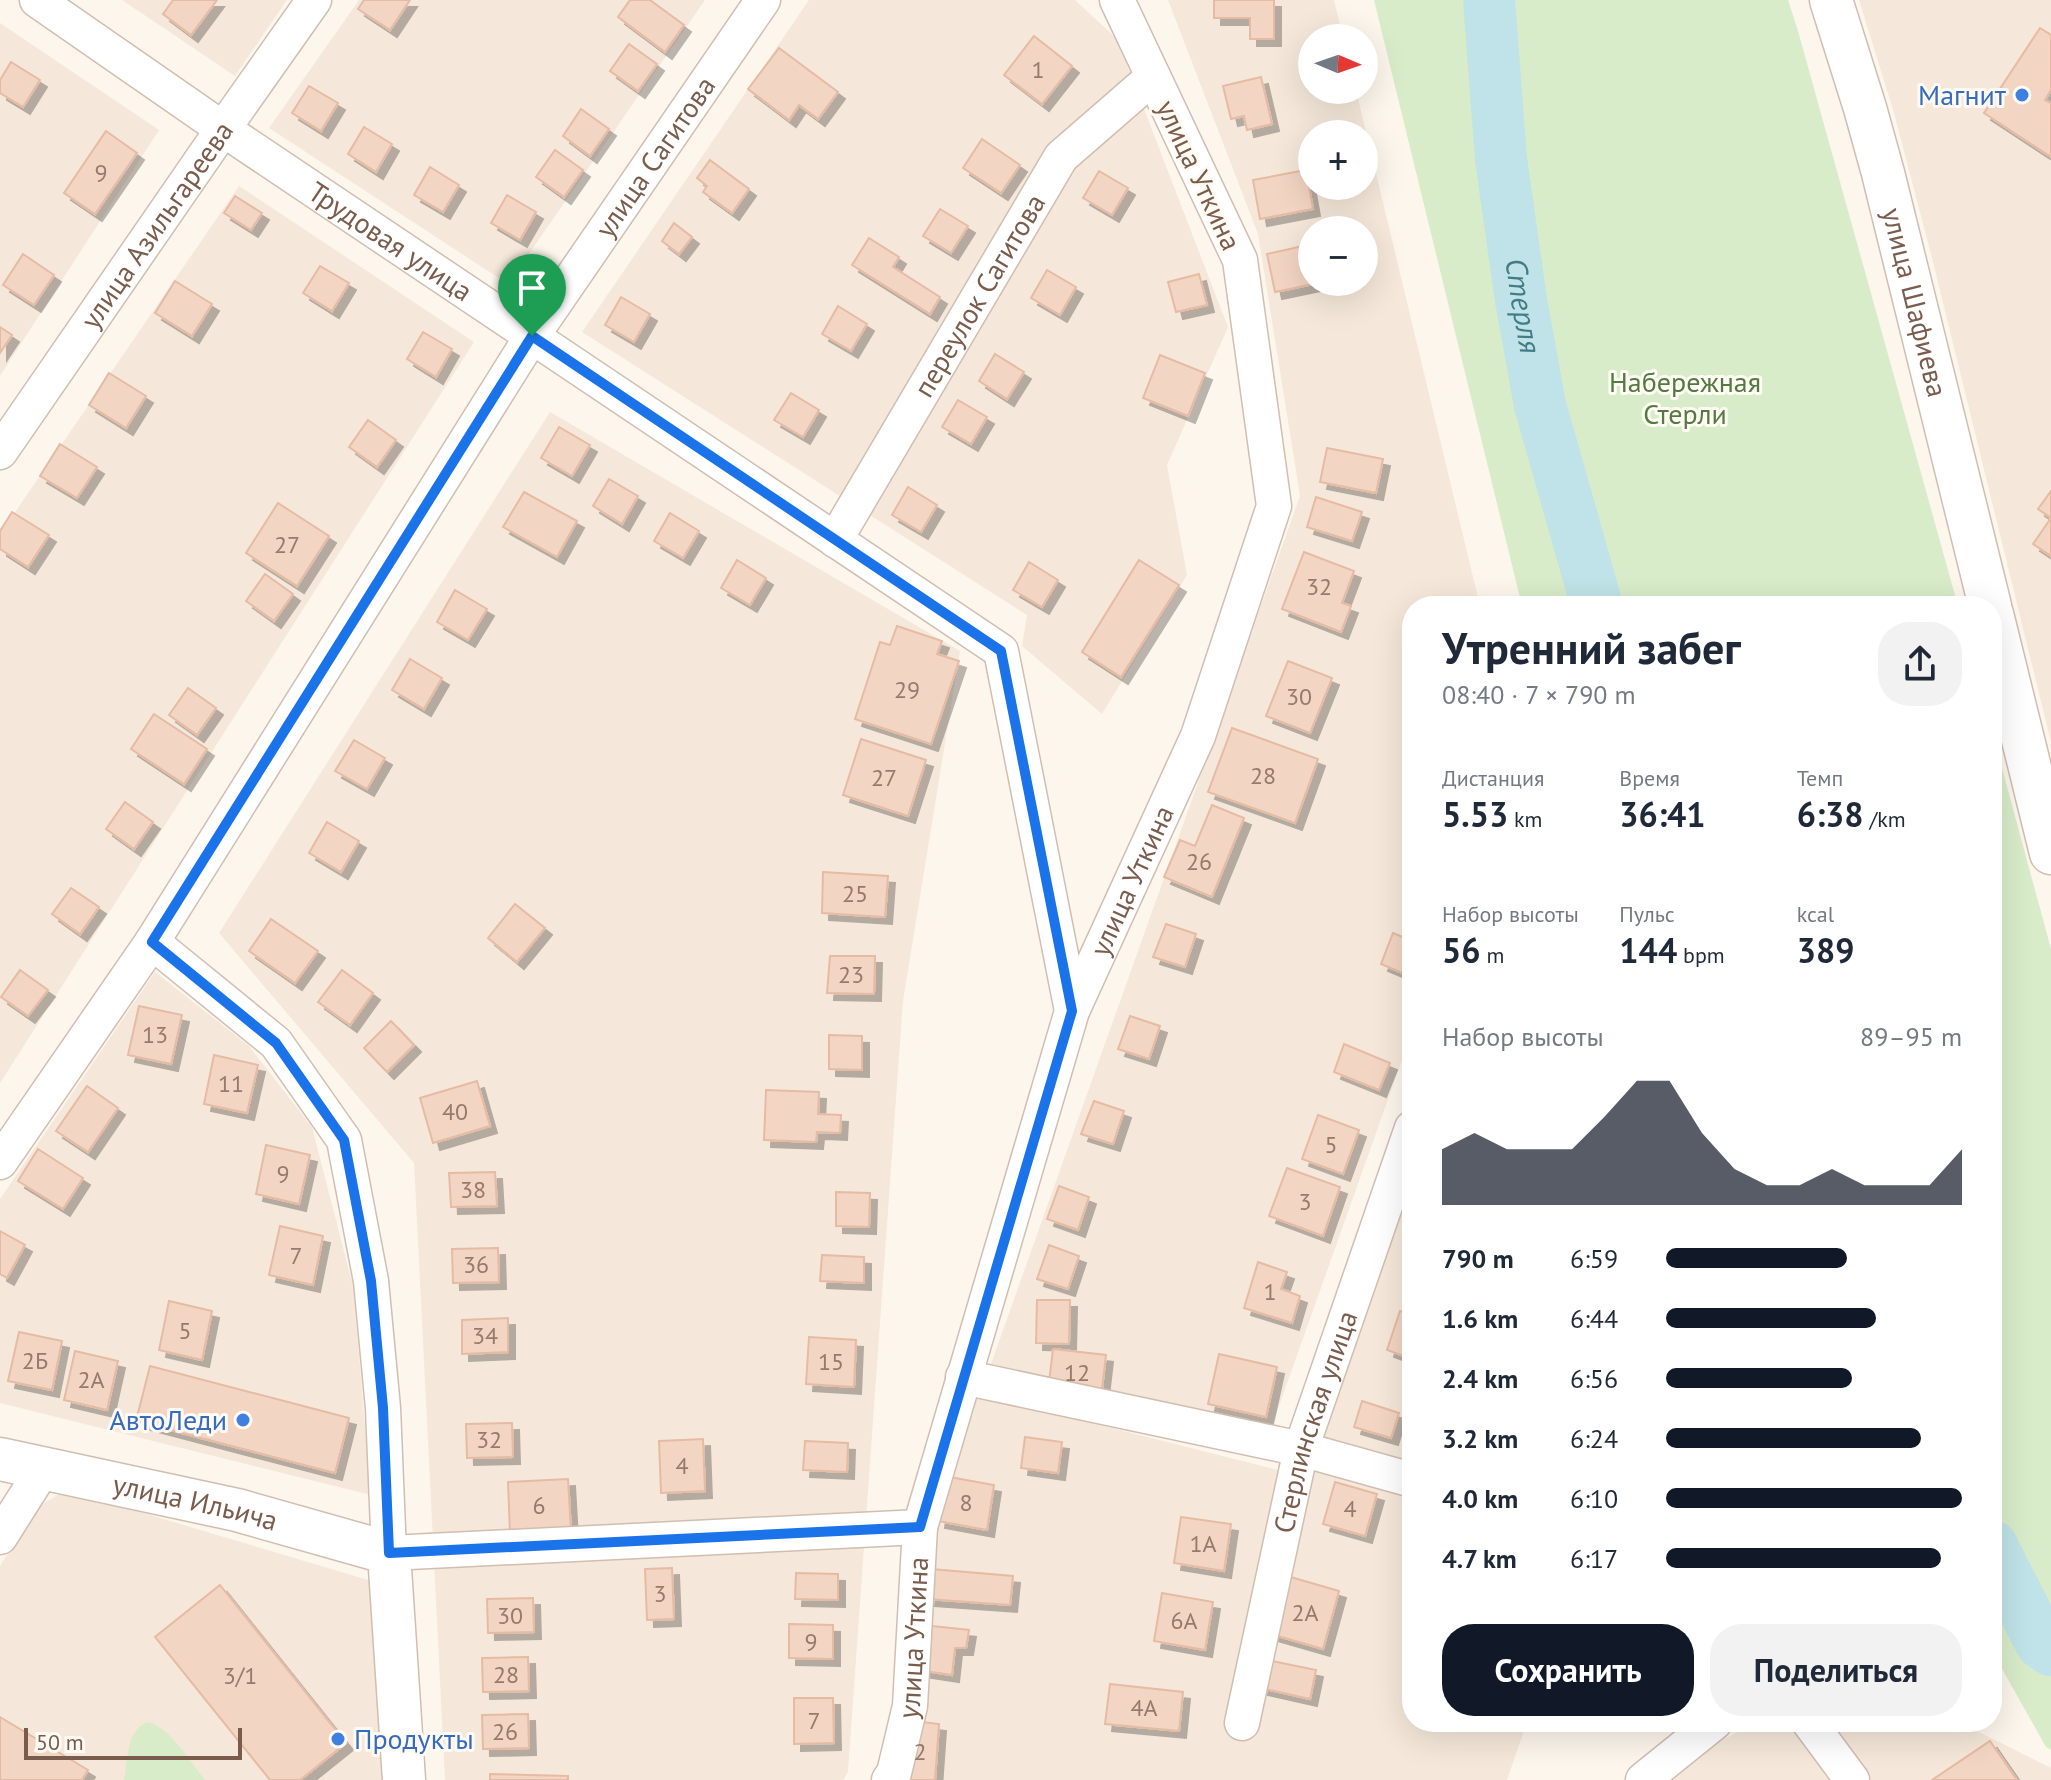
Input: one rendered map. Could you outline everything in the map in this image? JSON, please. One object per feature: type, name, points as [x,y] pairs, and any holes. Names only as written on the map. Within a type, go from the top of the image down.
[{"type":"street","name":"Трудовая улица","points":[[37,0],[223,129],[1001,651],[1072,1011]]},
{"type":"street","name":"улица Азильгареева","points":[[0,452],[314,0]]},
{"type":"street","name":"улица Сагитова","points":[[0,1162],[152,942],[532,336],[763,0]]},
{"type":"street","name":"улица Уткина","points":[[889,1780],[894,1773],[910,1706],[920,1527],[1072,1011],[1198,736],[1274,506],[1240,260],[1117,0]]},
{"type":"street","name":"улица Шафиева","points":[[1831,0],[1883,173],[1988,596]]},
{"type":"street","name":"переулок Сагитова","points":[[835,540],[1061,157],[1153,77]]},
{"type":"street","points":[[2002,655],[2051,853]]},
{"type":"street","points":[[152,942],[276,1043],[344,1140],[371,1281],[383,1408],[404,1780]]},
{"type":"street","name":"Стерлинская улица","points":[[1242,1723],[1301,1449],[1402,1157]]},
{"type":"street","points":[[963,1377],[1301,1449],[1402,1477]]},
{"type":"street","name":"улица Ильича","points":[[0,1459],[237,1510],[389,1553]]},
{"type":"street","points":[[4,1524],[43,1469]]},
{"type":"street","points":[[389,1553],[920,1527]]},
{"type":"street","points":[[1643,1780],[1703,1732]]},
{"type":"street","points":[[1816,1732],[1852,1780]]},
{"type":"shaded area","points":[[122,0],[287,0],[235,76]]},
{"type":"shaded area","points":[[359,0],[705,0],[508,284],[269,128]]},
{"type":"shaded area","points":[[809,0],[1075,0],[1117,39],[1228,327],[1167,465],[1187,575],[1102,714],[1022,646],[1027,615],[582,332]]},
{"type":"shaded area","points":[[1168,0],[1334,0],[1340,24],[1298,24],[1298,104],[1359,104],[1363,120],[1298,120],[1298,200],[1378,200],[1378,182],[1478,596],[1402,596],[1402,1060],[1269,1434],[987,1375],[1300,496],[1258,234]]},
{"type":"shaded area","points":[[1859,0],[2051,0],[2051,742],[1932,258],[1894,113]]},
{"type":"shaded area","points":[[0,23],[159,130],[0,376]]},
{"type":"shaded area","points":[[239,186],[474,342],[0,1083],[0,534]]},
{"type":"shaded area","points":[[550,412],[960,651],[903,1001],[848,1772],[843,1780],[445,1780],[414,1163],[219,933]]},
{"type":"shaded area","points":[[155,972],[249,1046],[312,1127],[353,1286],[371,1495],[0,1403],[0,1199]]},
{"type":"shaded area","points":[[1402,1210],[1402,1732],[1524,1732],[1507,1780],[888,1780],[938,1487],[973,1393],[1310,1478]]},
{"type":"shaded area","points":[[66,1490],[385,1585],[395,1780],[0,1780],[0,1566],[36,1508]]},
{"type":"shaded area","points":[[1737,1732],[1979,1732],[2051,1768],[2051,1780],[1651,1780]]},
{"type":"green space","name":"Набережная Стерли","points":[[1374,0],[1788,0],[1955,596],[1520,596]]},
{"type":"green space","points":[[2002,768],[2051,949],[2051,1750],[2046,1747],[2002,1669]]},
{"type":"green space","points":[[148,1722],[172,1738],[205,1780],[124,1780],[132,1739]]},
{"type":"building","points":[[173,0],[217,0],[191,35],[163,14]]},
{"type":"building","points":[[364,0],[410,0],[390,30],[358,9]]},
{"type":"building","points":[[630,0],[650,0],[684,25],[665,52],[618,17]]},
{"type":"building","points":[[1214,0],[1274,0],[1274,39],[1250,39],[1250,18],[1214,18]]},
{"type":"building","name":"Магнит","points":[[2040,28],[2051,35],[2051,90],[2045,100],[2051,103],[2051,157],[1984,113]]},
{"type":"building","points":[[1034,36],[1072,66],[1042,104],[1004,75]]},
{"type":"building","points":[[629,44],[657,64],[638,91],[610,71]]},
{"type":"building","points":[[779,48],[838,92],[818,119],[799,105],[789,120],[748,89]]},
{"type":"building","points":[[11,62],[40,80],[23,107],[0,93],[0,80]]},
{"type":"building","points":[[1261,77],[1272,124],[1247,130],[1244,116],[1231,119],[1223,86]]},
{"type":"building","points":[[309,86],[338,103],[321,131],[292,113]]},
{"type":"building","points":[[581,109],[609,129],[590,156],[563,136]]},
{"type":"building","points":[[364,127],[392,144],[376,172],[348,154]]},
{"type":"building","points":[[106,131],[137,153],[95,214],[64,193]]},
{"type":"building","points":[[982,139],[1020,165],[1001,193],[963,168]]},
{"type":"building","points":[[555,150],[583,170],[564,197],[536,177]]},
{"type":"building","points":[[710,160],[749,189],[732,213],[703,192],[707,186],[697,178]]},
{"type":"building","points":[[430,167],[459,185],[443,212],[414,195]]},
{"type":"building","points":[[1099,171],[1128,188],[1112,215],[1083,198]]},
{"type":"building","points":[[1298,172],[1298,200],[1311,200],[1313,209],[1260,219],[1253,180]]},
{"type":"building","points":[[507,195],[536,212],[520,240],[491,223]]},
{"type":"building","points":[[235,196],[262,213],[251,230],[224,213]]},
{"type":"building","points":[[940,209],[968,226],[951,253],[923,236]]},
{"type":"building","points":[[674,223],[692,237],[679,254],[662,241]]},
{"type":"building","points":[[869,238],[899,257],[893,267],[940,297],[930,314],[852,265]]},
{"type":"building","points":[[1298,247],[1298,287],[1275,292],[1267,254]]},
{"type":"building","points":[[23,254],[54,275],[34,305],[3,285]]},
{"type":"building","points":[[320,266],[349,283],[332,311],[303,293]]},
{"type":"building","points":[[1047,270],[1076,287],[1060,315],[1031,298]]},
{"type":"building","points":[[1199,274],[1207,305],[1176,312],[1168,282]]},
{"type":"building","points":[[175,281],[212,304],[192,336],[155,313]]},
{"type":"building","points":[[621,297],[650,314],[634,342],[605,325]]},
{"type":"building","points":[[838,306],[867,324],[851,351],[822,334]]},
{"type":"building","points":[[0,327],[12,335],[0,353]]},
{"type":"building","points":[[423,332],[452,349],[436,377],[407,359]]},
{"type":"building","points":[[995,354],[1024,372],[1007,399],[979,381]]},
{"type":"building","points":[[1160,355],[1205,373],[1188,416],[1143,398]]},
{"type":"building","points":[[109,373],[146,396],[126,428],[89,405]]},
{"type":"building","points":[[791,393],[819,410],[803,437],[774,420]]},
{"type":"building","points":[[958,400],[987,417],[971,444],[942,427]]},
{"type":"building","points":[[368,420],[396,440],[377,467],[349,447]]},
{"type":"building","points":[[559,427],[590,445],[572,476],[541,458]]},
{"type":"building","points":[[60,444],[97,467],[77,498],[40,476]]},
{"type":"building","points":[[1327,448],[1383,459],[1376,493],[1320,482]]},
{"type":"building","points":[[609,479],[638,496],[622,524],[593,506]]},
{"type":"building","points":[[908,487],[937,505],[921,532],[892,515]]},
{"type":"building","points":[[2051,491],[2051,518],[2038,509]]},
{"type":"building","points":[[524,492],[577,521],[557,557],[503,527]]},
{"type":"building","points":[[1316,497],[1362,512],[1352,541],[1307,527]]},
{"type":"building","points":[[278,503],[329,536],[297,586],[246,553]]},
{"type":"building","points":[[12,512],[49,535],[28,567],[0,549],[0,531]]},
{"type":"building","points":[[670,513],[699,531],[683,558],[654,541]]},
{"type":"building","points":[[2051,518],[2051,556],[2033,544]]},
{"type":"building","points":[[1304,552],[1354,571],[1342,603],[1351,606],[1341,632],[1282,609]]},
{"type":"building","points":[[737,560],[766,578],[750,605],[721,588]]},
{"type":"building","points":[[1139,560],[1179,585],[1121,677],[1082,652]]},
{"type":"building","points":[[1029,562],[1058,580],[1042,607],[1013,590]]},
{"type":"building","points":[[265,574],[293,594],[274,621],[246,601]]},
{"type":"building","points":[[455,590],[487,609],[468,640],[437,622]]},
{"type":"building","points":[[897,626],[942,641],[937,654],[959,661],[931,744],[855,719],[880,642],[890,645]]},
{"type":"building","points":[[410,659],[442,678],[424,709],[392,690]]},
{"type":"building","points":[[1288,661],[1332,678],[1310,733],[1266,716]]},
{"type":"building","points":[[188,688],[216,708],[197,735],[169,715]]},
{"type":"building","points":[[154,714],[207,749],[184,784],[131,749]]},
{"type":"building","points":[[1232,728],[1318,759],[1295,823],[1208,792]]},
{"type":"building","points":[[861,739],[926,760],[908,816],[843,795]]},
{"type":"building","points":[[354,740],[385,758],[367,789],[335,771]]},
{"type":"building","points":[[125,802],[153,822],[134,849],[106,829]]},
{"type":"building","points":[[1212,805],[1244,818],[1212,897],[1164,877],[1180,840],[1195,846]]},
{"type":"building","points":[[327,822],[359,841],[341,872],[309,853]]},
{"type":"building","points":[[823,872],[888,876],[885,917],[822,913]]},
{"type":"building","points":[[71,888],[99,907],[80,934],[52,914]]},
{"type":"building","points":[[515,904],[545,928],[517,962],[488,938]]},
{"type":"building","points":[[271,919],[318,951],[295,983],[249,951]]},
{"type":"building","points":[[1166,924],[1196,934],[1185,967],[1153,957]]},
{"type":"building","points":[[1393,933],[1402,937],[1402,973],[1381,964]]},
{"type":"building","points":[[830,956],[875,956],[874,994],[827,993]]},
{"type":"building","points":[[20,970],[48,990],[28,1016],[1,997]]},
{"type":"building","points":[[342,970],[373,993],[350,1025],[318,1002]]},
{"type":"building","points":[[139,1006],[182,1015],[171,1064],[128,1055]]},
{"type":"building","points":[[1130,1016],[1160,1026],[1149,1059],[1118,1049]]},
{"type":"building","points":[[391,1021],[414,1045],[387,1072],[364,1048]]},
{"type":"building","points":[[829,1035],[862,1036],[862,1070],[829,1069]]},
{"type":"building","points":[[1344,1044],[1390,1063],[1379,1090],[1334,1072]]},
{"type":"building","points":[[214,1055],[258,1065],[247,1113],[204,1104]]},
{"type":"building","points":[[477,1081],[490,1126],[433,1143],[420,1098]]},
{"type":"building","points":[[87,1086],[118,1108],[88,1152],[56,1131]]},
{"type":"building","points":[[766,1090],[819,1092],[818,1114],[841,1115],[840,1133],[817,1132],[816,1142],[764,1140]]},
{"type":"building","points":[[1094,1101],[1124,1111],[1113,1144],[1081,1134]]},
{"type":"building","points":[[1318,1115],[1359,1130],[1343,1174],[1302,1159]]},
{"type":"building","points":[[266,1145],[310,1155],[299,1204],[256,1194]]},
{"type":"building","points":[[38,1149],[83,1178],[63,1209],[18,1181]]},
{"type":"building","points":[[1287,1168],[1340,1187],[1323,1236],[1269,1216]]},
{"type":"building","points":[[495,1172],[497,1206],[451,1207],[449,1173]]},
{"type":"building","points":[[1059,1186],[1089,1197],[1078,1230],[1047,1219]]},
{"type":"building","points":[[836,1192],[870,1193],[869,1227],[836,1226]]},
{"type":"building","points":[[280,1226],[323,1236],[313,1285],[269,1275]]},
{"type":"building","points":[[0,1231],[25,1245],[7,1278],[0,1274]]},
{"type":"building","points":[[1049,1245],[1079,1256],[1068,1289],[1037,1279]]},
{"type":"building","points":[[498,1248],[499,1282],[453,1283],[452,1249]]},
{"type":"building","points":[[822,1255],[864,1257],[864,1283],[820,1281]]},
{"type":"building","points":[[1258,1262],[1287,1272],[1281,1289],[1300,1296],[1292,1323],[1244,1308]]},
{"type":"building","points":[[1037,1300],[1070,1300],[1069,1344],[1036,1343]]},
{"type":"building","points":[[169,1301],[212,1311],[202,1360],[159,1350]]},
{"type":"building","points":[[1400,1311],[1402,1312],[1402,1355],[1387,1350]]},
{"type":"building","points":[[508,1318],[508,1352],[462,1354],[462,1320]]},
{"type":"building","points":[[19,1332],[62,1341],[52,1390],[8,1381]]},
{"type":"building","points":[[809,1337],[856,1340],[854,1387],[806,1384]]},
{"type":"building","points":[[1053,1349],[1106,1355],[1101,1397],[1048,1391]]},
{"type":"building","points":[[75,1351],[118,1361],[107,1410],[64,1400]]},
{"type":"building","points":[[1219,1354],[1277,1367],[1266,1417],[1208,1404]]},
{"type":"building","name":"АвтоЛеди","points":[[150,1366],[349,1418],[335,1473],[136,1421]]},
{"type":"building","points":[[1362,1401],[1399,1413],[1391,1438],[1354,1427]]},
{"type":"building","points":[[512,1423],[513,1457],[467,1458],[466,1424]]},
{"type":"building","points":[[1025,1437],[1062,1442],[1058,1473],[1021,1468]]},
{"type":"building","points":[[703,1439],[705,1491],[661,1493],[659,1441]]},
{"type":"building","points":[[805,1441],[848,1443],[847,1472],[803,1470]]},
{"type":"building","points":[[944,1476],[994,1485],[987,1530],[938,1521]]},
{"type":"building","points":[[568,1479],[571,1531],[510,1534],[508,1482]]},
{"type":"building","points":[[1335,1482],[1377,1494],[1365,1536],[1323,1524]]},
{"type":"building","points":[[1181,1517],[1231,1524],[1224,1571],[1174,1563]]},
{"type":"building","points":[[672,1568],[674,1619],[647,1620],[645,1569]]},
{"type":"building","points":[[931,1569],[1013,1576],[1010,1605],[928,1599]]},
{"type":"building","points":[[796,1573],[838,1574],[838,1600],[795,1599]]},
{"type":"building","points":[[1287,1576],[1339,1591],[1323,1649],[1271,1634]]},
{"type":"building","points":[[220,1585],[346,1743],[300,1780],[270,1780],[155,1637]]},
{"type":"building","points":[[1162,1593],[1213,1602],[1205,1650],[1154,1641]]},
{"type":"building","points":[[533,1598],[534,1632],[488,1633],[487,1599]]},
{"type":"building","points":[[789,1624],[833,1625],[833,1659],[789,1658]]},
{"type":"building","points":[[923,1625],[969,1630],[966,1648],[955,1648],[952,1675],[918,1670]]},
{"type":"building","points":[[528,1657],[529,1691],[483,1692],[482,1658]]},
{"type":"building","points":[[1267,1660],[1316,1670],[1310,1699],[1261,1688]]},
{"type":"building","points":[[1110,1684],[1183,1692],[1179,1731],[1105,1724]]},
{"type":"building","points":[[794,1698],[833,1698],[834,1743],[794,1744]]},
{"type":"building","points":[[528,1714],[529,1748],[483,1749],[482,1715]]},
{"type":"building","points":[[0,1717],[88,1770],[82,1780],[0,1780]]},
{"type":"building","points":[[907,1720],[939,1724],[935,1780],[901,1780]]},
{"type":"building","points":[[1990,1741],[2017,1780],[1932,1780]]},
{"type":"building","points":[[490,1774],[568,1776],[568,1780],[490,1780]]},
{"type":"waterway","name":"Стерля","points":[[1489,0],[1501,159],[1521,300],[1540,405],[1594,596]]},
{"type":"waterway","name":"Стерля","points":[[2002,1566],[2041,1643],[2051,1650]]},
{"type":"place","name":"Магнит","points":[[2022,95]]},
{"type":"place","name":"АвтоЛеди","points":[[243,1420]]},
{"type":"place","name":"Продукты","points":[[338,1739]]},
{"type":"route","points":[[532,336],[1001,651],[1072,1011],[920,1527],[389,1553],[383,1408],[371,1281],[344,1140],[276,1043],[152,942],[532,336]]}]
